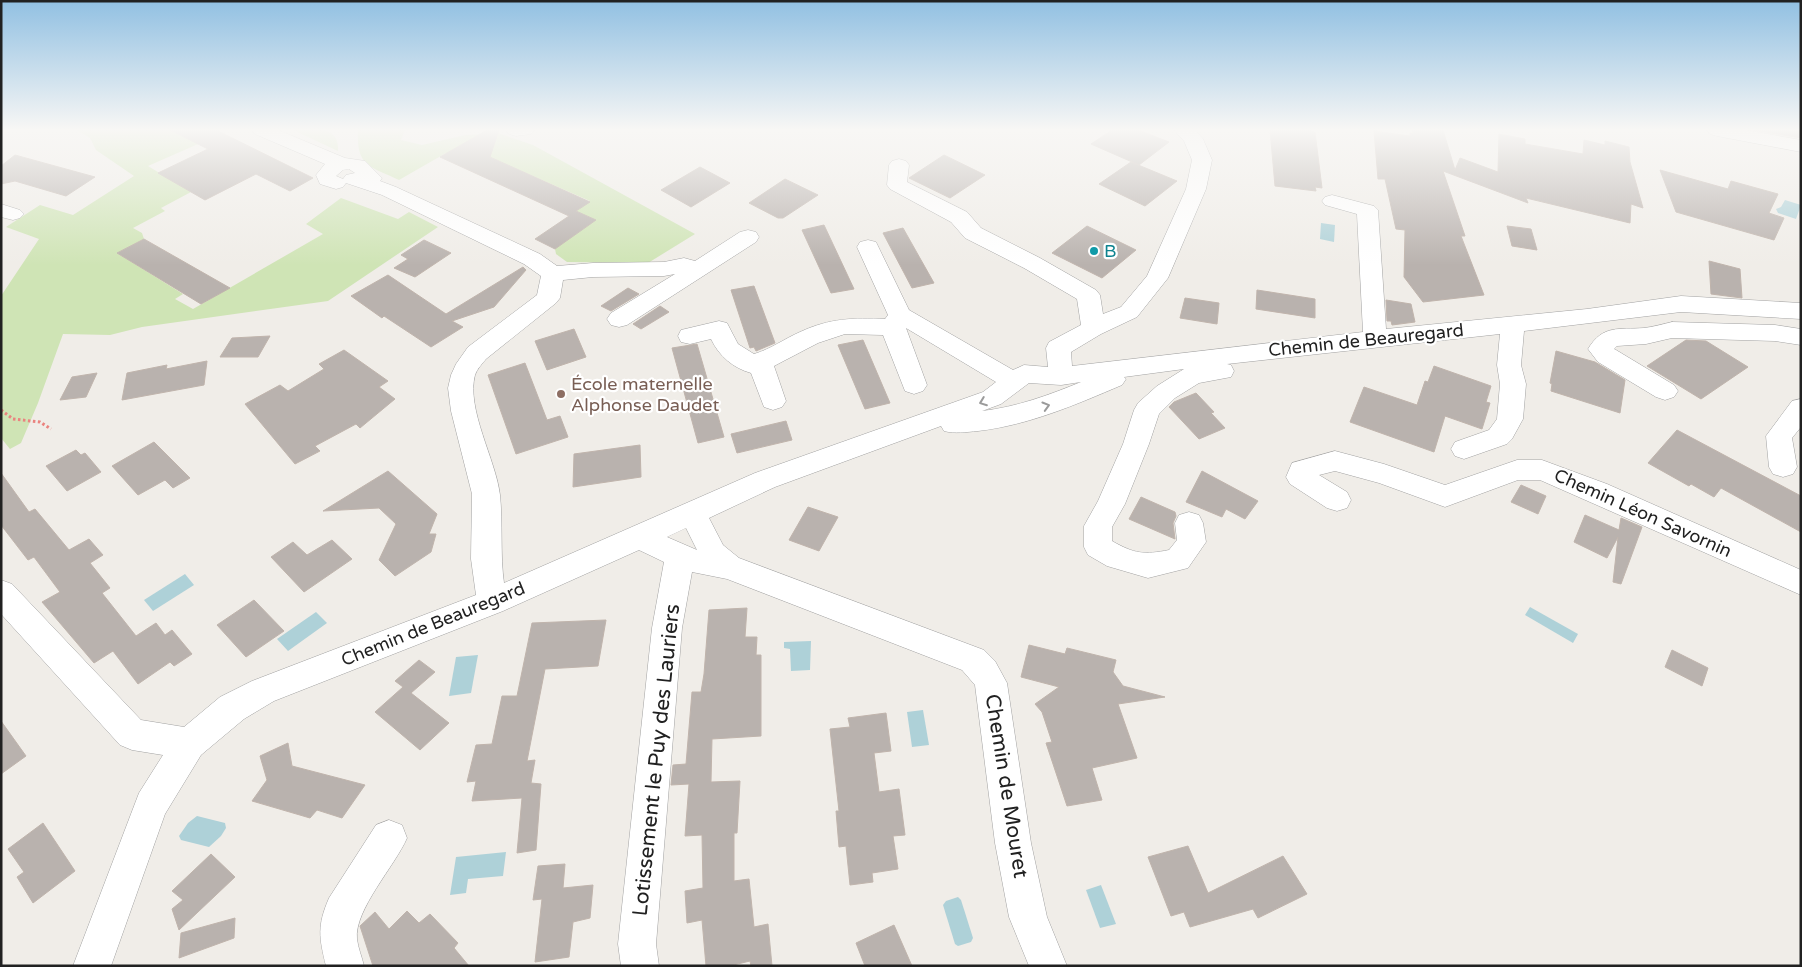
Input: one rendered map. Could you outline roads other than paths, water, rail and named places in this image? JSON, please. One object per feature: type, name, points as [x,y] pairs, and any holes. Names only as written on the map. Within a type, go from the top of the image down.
[{"type":"street","points":[[345,175],[389,192],[532,259],[546,267],[553,274]]},
{"type":"street","points":[[898,175],[897,185],[959,217],[973,233],[1032,263],[1088,296],[1093,328]]},
{"type":"street","points":[[1061,376],[1058,348],[1093,328],[1129,312],[1157,278],[1196,189],[1199,175]]},
{"type":"street","points":[[1332,201],[1367,210],[1375,338]]},
{"type":"street","points":[[619,320],[690,268],[743,234]]},
{"type":"street","points":[[868,247],[897,321],[914,385]]},
{"type":"street","points":[[553,274],[593,270],[690,268]]},
{"type":"street","points":[[492,602],[486,559],[486,494],[464,411],[461,388],[463,375],[477,353],[548,298],[553,274]]},
{"type":"street","name":"Chemin de Beauregard","points":[[92,966],[151,806],[189,744],[232,708],[263,691],[492,602],[642,538],[765,480],[912,429],[992,398],[1024,374],[1061,376],[1375,338],[1587,316],[1681,304],[1801,311]]},
{"type":"street","name":"Chemin de Beauregard","points":[[1587,316],[1671,314],[1801,323]]},
{"type":"street","points":[[690,336],[719,329],[728,349],[752,365],[779,354],[809,336],[844,326],[897,321],[904,316],[1014,382]]},
{"type":"street","points":[[1464,449],[1498,437],[1510,419],[1513,384],[1509,365],[1513,324]]},
{"type":"street","points":[[1665,391],[1607,356],[1600,349],[1608,340],[1617,336],[1646,336],[1672,330],[1775,332],[1801,337]]},
{"type":"street","points":[[1189,523],[1192,542],[1178,560],[1148,566],[1117,558],[1098,547],[1098,526],[1136,444],[1147,410],[1166,392],[1193,375],[1223,370],[1231,362],[1229,355]]},
{"type":"street","points":[[760,361],[773,401]]},
{"type":"street","name":"Chemin de Beauregard","points":[[912,429],[997,419],[1052,404],[1145,366]]},
{"type":"street","points":[[1783,467],[1801,408]]},
{"type":"street","name":"Chemin Léon Savornin","points":[[1337,500],[1300,477],[1302,470],[1335,461],[1384,474],[1445,496],[1516,470],[1542,470],[1597,492],[1801,583]]},
{"type":"street","points":[[693,514],[713,553],[729,567]]},
{"type":"street","points":[[642,538],[680,556],[711,567],[729,567]]},
{"type":"street","name":"Lotissement le Puy des Lauriers","points":[[640,966],[637,944],[667,628],[680,556]]},
{"type":"street","name":"Chemin de Mouret","points":[[729,567],[973,660],[984,671],[991,683],[1013,843],[1028,916],[1048,966]]},
{"type":"street","points":[[1,593],[132,734],[189,744]]},
{"type":"street","points":[[345,966],[338,938],[342,911],[389,838]]},
{"type":"water","points":[[1785,200],[1801,205],[1796,219],[1778,213],[1776,209],[1781,207]]},
{"type":"water","points":[[1321,223],[1335,225],[1334,242],[1320,239]]},
{"type":"water","points":[[185,574],[194,585],[153,611],[144,600]]},
{"type":"water","points":[[1530,607],[1578,634],[1573,643],[1525,615]]},
{"type":"water","points":[[316,612],[327,623],[288,651],[277,639]]},
{"type":"water","points":[[811,641],[810,670],[791,671],[790,649],[784,648],[784,642]]},
{"type":"water","points":[[478,655],[471,693],[449,696],[456,657]]},
{"type":"water","points":[[923,710],[929,745],[912,747],[907,712]]},
{"type":"water","points":[[197,816],[225,823],[226,828],[221,836],[209,847],[181,840],[179,836],[188,823]]},
{"type":"water","points":[[506,852],[503,876],[468,879],[466,893],[450,895],[456,857]]},
{"type":"water","points":[[1101,885],[1116,924],[1100,928],[1086,890]]},
{"type":"water","points":[[958,897],[961,900],[973,938],[971,942],[958,946],[955,944],[943,905],[946,901]]},
{"type":"place","name":"B","points":[[1094,251]]},
{"type":"place","name":"École maternelle Alphonse Daudet","points":[[561,394]]}]
